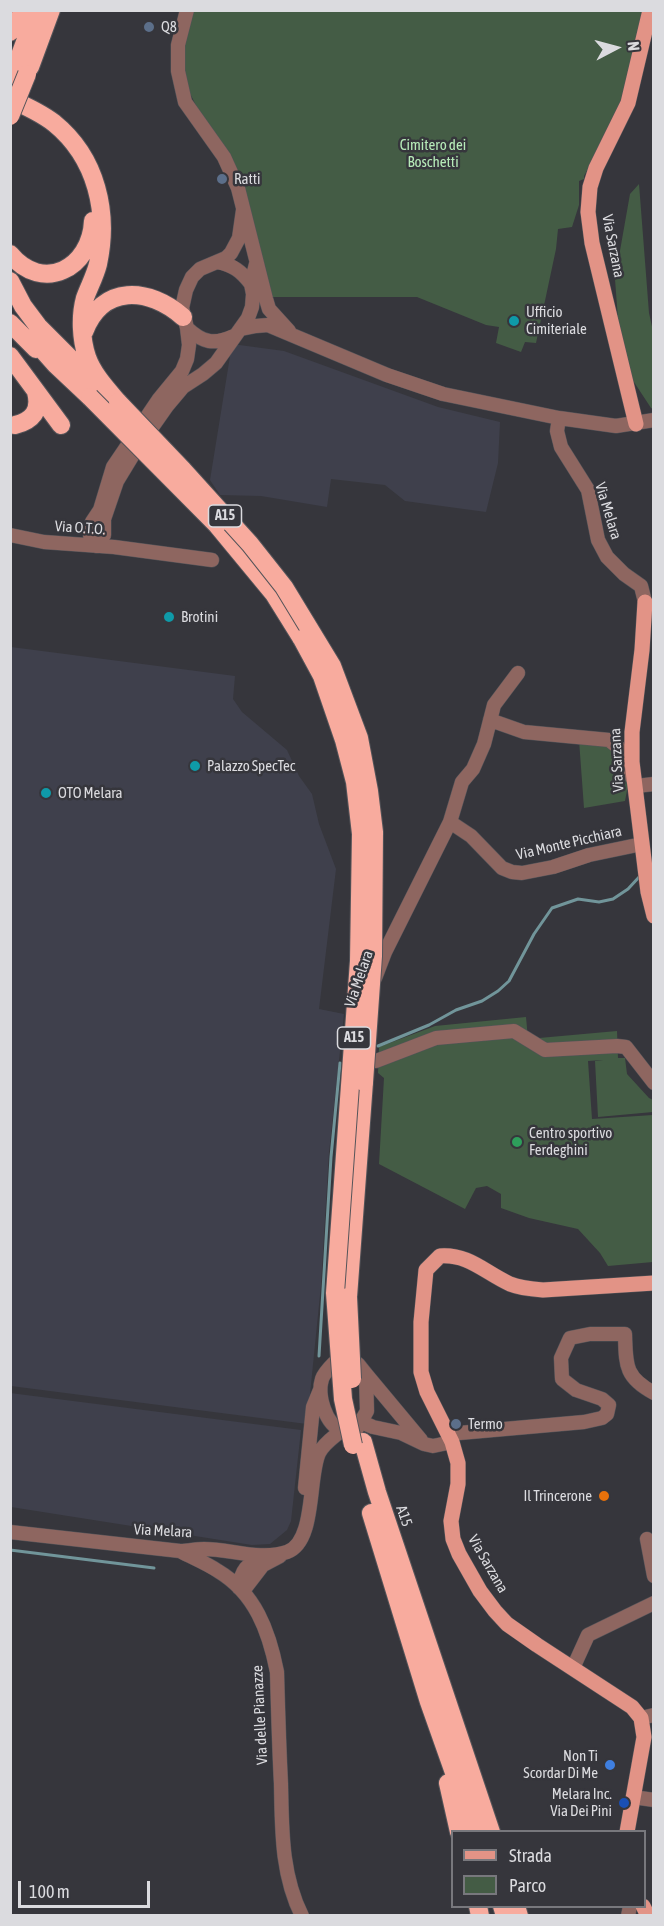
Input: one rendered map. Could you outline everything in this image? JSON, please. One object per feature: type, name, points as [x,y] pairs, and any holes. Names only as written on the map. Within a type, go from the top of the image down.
[{"type":"highway","points":[[10,32],[16,26],[23,10]]},
{"type":"highway","points":[[10,82],[38,10]]},
{"type":"highway","points":[[10,116],[51,10]]},
{"type":"highway","points":[[10,99],[41,114],[64,133],[89,168],[100,198],[103,220],[102,238],[97,267],[85,300],[82,318],[86,356],[95,387]]},
{"type":"highway","points":[[10,109],[46,126],[60,138],[70,152],[89,194],[93,223],[86,251],[78,261],[55,273],[33,272],[10,254]]},
{"type":"highway","name":"A15","points":[[10,281],[23,306],[38,326],[217,525],[274,594],[322,676],[345,740],[355,782],[361,834],[359,961],[335,1293],[343,1399],[371,1494],[490,1830]]},
{"type":"highway","points":[[83,333],[94,313],[108,299],[129,295],[155,298],[185,322]]},
{"type":"highway","name":"A15","points":[[10,307],[30,336],[56,365],[118,402],[250,544],[284,587],[332,666],[358,738],[369,791],[374,832],[373,956],[348,1297],[353,1439]]},
{"type":"highway","points":[[10,323],[42,356],[56,365]]},
{"type":"highway","points":[[10,356],[61,425]]},
{"type":"highway","points":[[15,425],[25,423],[33,416],[37,408],[36,393]]},
{"type":"highway","name":"A15","points":[[371,1494],[429,1702],[474,1830]]},
{"type":"highway","points":[[429,1702],[459,1830]]},
{"type":"main road","name":"Via Sarzana","points":[[636,424],[592,243],[588,212],[590,187],[596,168],[628,103],[650,10]]},
{"type":"main road","name":"Via Sarzana","points":[[645,602],[632,732],[632,762],[648,892],[654,916]]},
{"type":"main road","name":"Via Sarzana","points":[[627,1830],[647,1717],[507,1624],[495,1611],[466,1567],[453,1539],[452,1521],[458,1484],[458,1463],[450,1438],[427,1392],[421,1372],[422,1301],[426,1270],[440,1256],[454,1255],[466,1259],[512,1285],[529,1289],[654,1283]]},
{"type":"street","points":[[187,10],[178,45],[178,71],[185,102],[224,157],[238,188],[269,309],[292,335]]},
{"type":"street","points":[[243,210],[236,246],[226,258],[200,269],[192,277],[183,299],[182,308],[189,345],[187,359],[182,371],[159,399],[113,467],[100,510],[90,527],[90,535],[100,541],[104,519],[117,481],[167,406],[183,387],[216,363],[238,333],[252,307],[252,289],[257,262]]},
{"type":"street","points":[[217,262],[228,264],[241,271],[263,311],[292,335]]},
{"type":"street","points":[[185,322],[198,338],[210,342],[225,340],[256,326],[268,325],[387,375],[443,394],[559,418],[616,426],[654,420]]},
{"type":"street","name":"Via Melara","points":[[559,418],[557,431],[561,447],[588,490],[598,540],[606,557],[641,586],[645,602]]},
{"type":"street","name":"Via O.T.O.","points":[[44,542],[68,539],[99,524],[104,519]]},
{"type":"street","name":"Via O.T.O.","points":[[10,535],[44,542],[100,541],[114,547],[212,560]]},
{"type":"street","name":"Via Melara","points":[[321,1388],[322,1378],[334,1363],[343,1328],[342,1270],[364,1006],[386,952],[450,822],[462,782],[473,769],[484,744],[494,705],[518,673]]},
{"type":"street","points":[[490,720],[524,732],[609,740],[619,748],[636,786],[654,784]]},
{"type":"street","name":"Via Monte Picchiara","points":[[450,822],[471,836],[502,868],[512,872],[522,873],[553,867],[589,855],[642,844]]},
{"type":"street","points":[[360,1061],[376,1061],[436,1038],[514,1031],[544,1050],[626,1047],[654,1083]]},
{"type":"street","name":"Via Melara","points":[[343,1328],[347,1343],[362,1369]]},
{"type":"street","points":[[361,1422],[401,1433],[433,1446],[450,1438],[602,1418],[607,1414],[609,1405],[602,1399],[576,1390],[562,1379],[561,1358],[570,1338],[590,1334],[625,1334],[626,1365],[633,1378],[654,1393]]},
{"type":"street","points":[[334,1363],[362,1369],[424,1444]]},
{"type":"street","points":[[353,1439],[367,1411],[362,1369]]},
{"type":"street","points":[[321,1388],[324,1413],[332,1424],[353,1439]]},
{"type":"street","points":[[303,1532],[305,1479],[313,1407],[321,1388]]},
{"type":"street","points":[[241,1590],[263,1565],[297,1545],[310,1506],[319,1453],[331,1438],[353,1439]]},
{"type":"street","name":"Via Melara","points":[[10,1532],[180,1551],[204,1549],[253,1555],[287,1552]]},
{"type":"street","points":[[647,1539],[654,1576]]},
{"type":"street","name":"Via delle Pianazze","points":[[180,1551],[219,1571],[241,1590],[255,1606],[272,1645],[276,1672],[285,1866],[302,1916]]},
{"type":"street","points":[[241,1590],[240,1578],[246,1565],[272,1555]]},
{"type":"street","points":[[573,1668],[588,1635],[654,1603]]},
{"type":"street","points":[[633,1797],[654,1800]]},
{"type":"shaded area","points":[[232,344],[284,351],[438,407],[500,422],[498,463],[486,512],[405,501],[385,485],[331,479],[327,507],[261,496],[220,495],[210,480]]},
{"type":"shaded area","points":[[11,647],[235,676],[233,699],[242,712],[287,750],[299,776],[312,794],[319,824],[336,869],[319,1009],[344,1014],[329,1152],[321,1285],[307,1424],[11,1386]]},
{"type":"shaded area","points":[[10,1393],[301,1430],[291,1521],[287,1530],[270,1544],[252,1545],[11,1507]]},
{"type":"green space","name":"Cimitero dei Boschetti","points":[[191,10],[644,11],[619,111],[584,179],[579,181],[579,205],[572,227],[558,229],[556,249],[536,343],[525,342],[521,352],[496,343],[499,327],[486,325],[417,297],[273,297],[268,299],[249,215],[187,87],[184,48]]},
{"type":"green space","points":[[639,184],[649,313],[653,331],[653,409],[632,379],[618,319],[615,279],[630,194]]},
{"type":"green space","points":[[579,740],[616,748],[629,780],[625,801],[584,808]]},
{"type":"green space","name":"Centro sportivo Ferdeghini","points":[[526,1017],[528,1039],[617,1031],[618,1058],[625,1058],[627,1074],[653,1100],[653,1112],[598,1117],[595,1061],[603,1060],[588,1061],[592,1119],[653,1115],[653,1262],[608,1266],[600,1253],[578,1229],[529,1218],[501,1208],[501,1194],[487,1186],[476,1188],[465,1209],[379,1164],[384,1078],[378,1073],[379,1047],[435,1026]]},
{"type":"waterway","points":[[378,1046],[429,1025],[456,1010],[482,1001],[498,991],[509,981],[534,934],[552,908],[578,899],[599,902],[613,899],[628,889],[640,876]]},
{"type":"waterway","points":[[319,1356],[331,1157],[340,1063]]},
{"type":"waterway","points":[[10,1550],[154,1568]]},
{"type":"place","name":"Q8","points":[[149,27]]},
{"type":"place","name":"Ratti","points":[[222,179]]},
{"type":"place","name":"Ufficio Cimiteriale","points":[[514,321]]},
{"type":"place","name":"Brotini","points":[[169,617]]},
{"type":"place","name":"Palazzo SpecTec","points":[[195,766]]},
{"type":"place","name":"OTO Melara","points":[[46,793]]},
{"type":"place","name":"Centro sportivo Ferdeghini","points":[[517,1142]]},
{"type":"place","name":"Termo","points":[[456,1424]]},
{"type":"place","name":"Il Trincerone","points":[[604,1496]]},
{"type":"place","name":"Non Ti Scordar Di Me","points":[[610,1765]]},
{"type":"place","name":"Melara Inc. Via Dei Pini","points":[[624,1803]]}]
